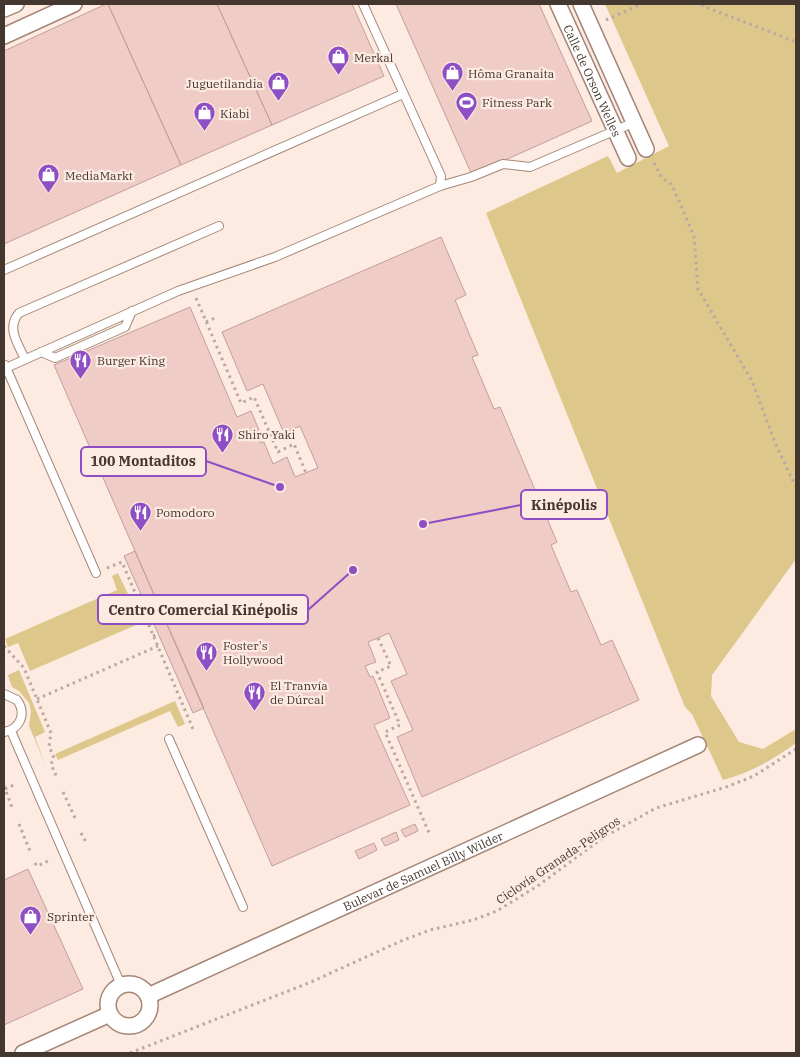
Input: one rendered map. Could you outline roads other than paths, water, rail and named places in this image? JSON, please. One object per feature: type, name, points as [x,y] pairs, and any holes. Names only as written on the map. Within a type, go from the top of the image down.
[{"type":"street","points":[[4,9],[16,4]]},
{"type":"street","points":[[4,36],[74,4]]},
{"type":"street","name":"Calle de Orson Welles","points":[[558,4],[628,158]]},
{"type":"street","name":"Calle de Orson Welles","points":[[582,4],[646,149]]},
{"type":"street","name":"Bulevar de Samuel Billy Wilder","points":[[148,996],[698,744]]},
{"type":"street","points":[[133,984],[140,986],[148,996],[149,1011],[146,1017],[134,1025],[120,1024],[110,1014],[108,1007],[110,994],[121,985],[133,984]]},
{"type":"street","points":[[23,1053],[110,1014]]},
{"type":"lane","points":[[363,4],[441,176],[440,186]]},
{"type":"lane","points":[[4,270],[403,94]]},
{"type":"lane","points":[[96,573],[5,365],[25,359],[184,289],[274,257],[440,186],[471,177],[503,164],[530,167],[635,122]]},
{"type":"lane","points":[[25,359],[13,335],[13,320],[19,314],[219,226]]},
{"type":"lane","points":[[4,694],[17,700],[22,710],[20,722],[7,731],[121,985]]},
{"type":"lane","points":[[169,739],[243,908]]},
{"type":"place","name":"Merkal","points":[[338,76]]},
{"type":"place","name":"Hôma Granaita","points":[[452,92]]},
{"type":"place","name":"Juguetilandia","points":[[279,102]]},
{"type":"place","name":"Fitness Park","points":[[466,121]]},
{"type":"place","name":"Kiabi","points":[[204,132]]},
{"type":"place","name":"MediaMarkt","points":[[49,194]]},
{"type":"place","name":"Burger King","points":[[81,379]]},
{"type":"place","name":"Shiro Yaki","points":[[222,453]]},
{"type":"place","name":"100 Montaditos","points":[[280,487]]},
{"type":"place","name":"Kinépolis","points":[[423,524]]},
{"type":"place","name":"Pomodoro","points":[[140,531]]},
{"type":"place","name":"Centro Comercial Kinépolis","points":[[353,570]]},
{"type":"place","name":"Foster's Hollywood","points":[[207,671]]},
{"type":"place","name":"El Tranvía de Dúrcal","points":[[254,711]]},
{"type":"place","name":"Sprinter","points":[[31,935]]}]
